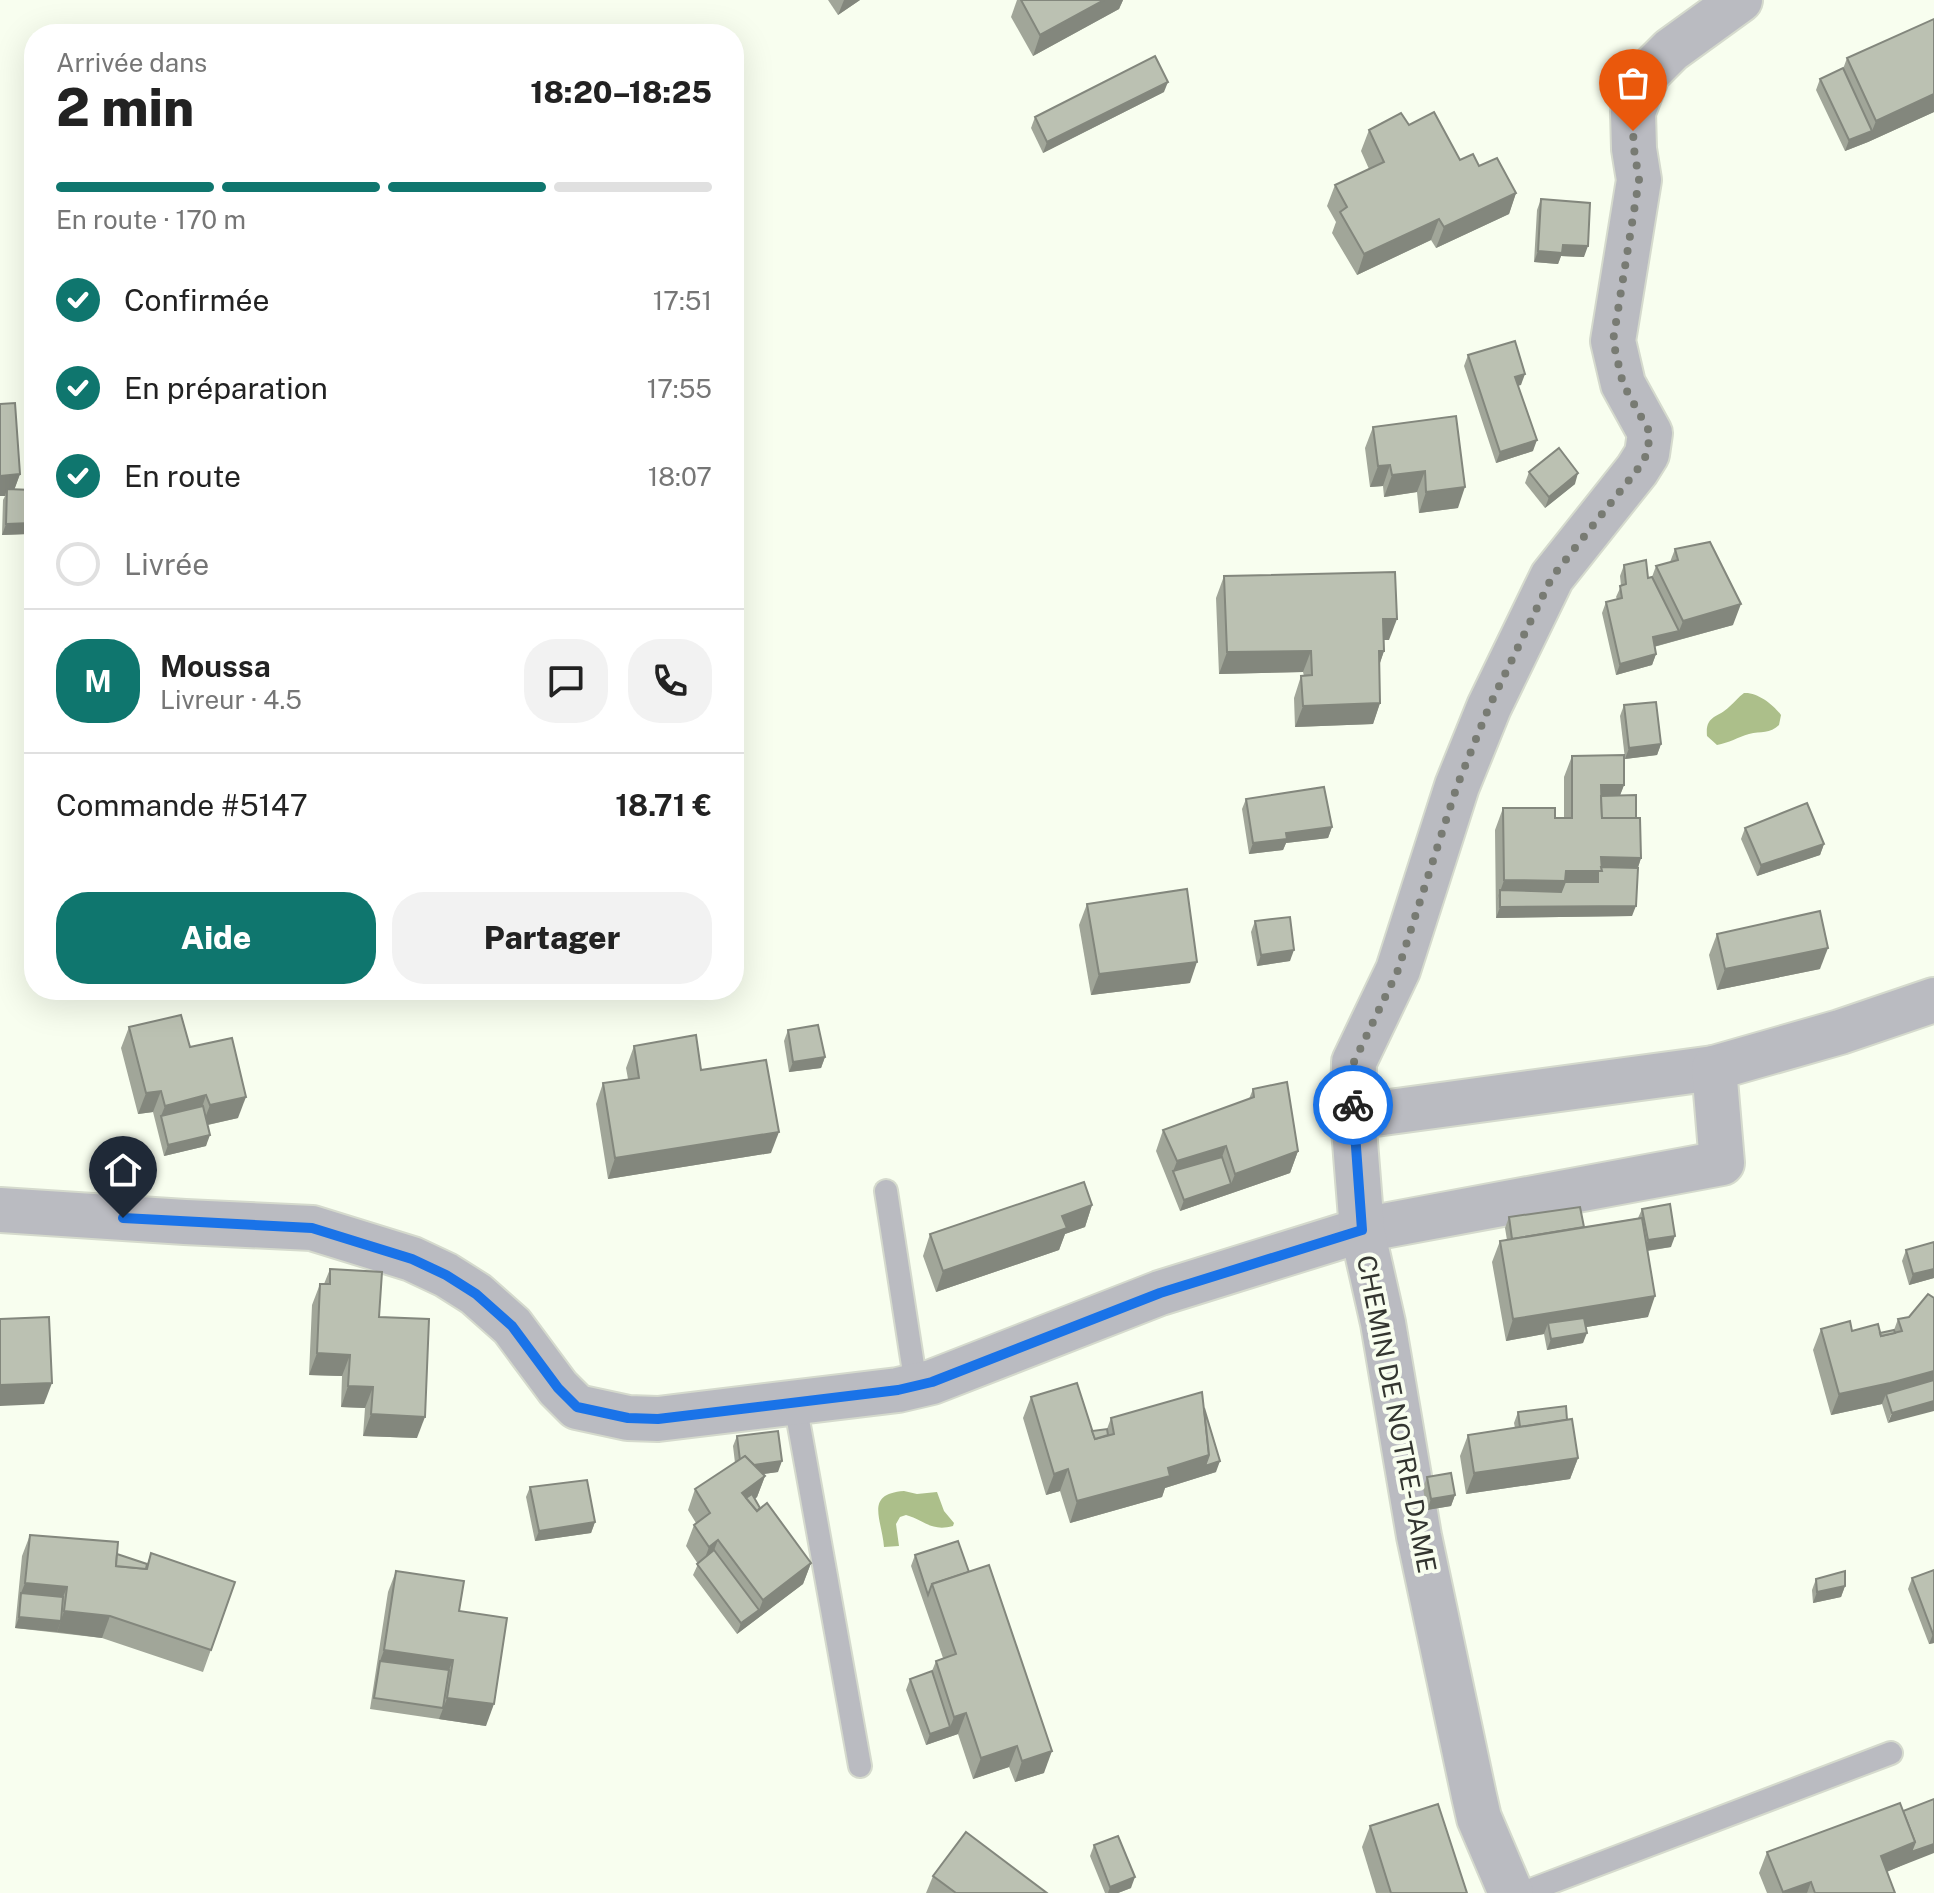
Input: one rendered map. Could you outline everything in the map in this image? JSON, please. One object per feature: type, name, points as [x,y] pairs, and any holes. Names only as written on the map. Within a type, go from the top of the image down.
[{"type":"street","name":"CHEMIN DE NOTRE-DAME","points":[[1511,1893],[1479,1818],[1419,1536],[1383,1323],[1362,1230],[1353,1117],[1354,1062],[1398,970],[1457,786],[1489,707],[1552,577],[1647,454],[1650,433],[1623,384],[1613,341],[1639,180],[1633,112],[1648,73],[1671,50],[1740,0]]},
{"type":"street","points":[[1353,1117],[1714,1068],[1840,1032],[1934,1000]]},
{"type":"street","points":[[0,1210],[312,1228],[412,1259],[476,1294],[512,1326],[558,1388],[577,1407],[628,1418],[658,1419],[898,1390],[932,1382],[1160,1293],[1362,1230],[1722,1163],[1714,1068]]},
{"type":"lane","points":[[886,1191],[916,1385]]},
{"type":"lane","points":[[795,1403],[860,1766]]},
{"type":"lane","points":[[1523,1893],[1891,1753]]},
{"type":"shaded area","points":[[1744,693],[1759,697],[1774,707],[1781,715],[1779,725],[1769,731],[1717,745],[1707,736],[1710,720]]},
{"type":"shaded area","points":[[904,1491],[917,1494],[937,1492],[953,1526],[933,1526],[906,1515],[900,1517],[896,1524],[899,1546],[884,1547],[878,1510],[880,1503],[892,1493]]},
{"type":"building","points":[[1021,0],[1104,0],[1040,35]]},
{"type":"building","points":[[1934,19],[1934,94],[1876,121],[1847,58]]},
{"type":"building","points":[[1155,56],[1168,82],[1047,142],[1035,117]]},
{"type":"building","points":[[1843,68],[1872,131],[1849,140],[1820,79]]},
{"type":"building","points":[[1434,112],[1460,160],[1473,154],[1479,166],[1497,158],[1516,193],[1444,227],[1439,219],[1364,254],[1340,212],[1347,207],[1335,185],[1384,162],[1369,130],[1401,113],[1409,125]]},
{"type":"building","points":[[1541,199],[1590,203],[1588,246],[1563,245],[1562,253],[1538,251]]},
{"type":"building","points":[[1515,341],[1525,374],[1515,377],[1537,440],[1500,452],[1468,355]]},
{"type":"building","points":[[15,403],[20,474],[0,476],[0,404]]},
{"type":"building","points":[[1456,416],[1465,487],[1426,492],[1425,471],[1392,475],[1390,465],[1378,466],[1373,427]]},
{"type":"building","points":[[1559,448],[1578,473],[1549,497],[1529,472]]},
{"type":"building","points":[[7,489],[24,490],[24,523],[6,524]]},
{"type":"building","points":[[1710,542],[1741,604],[1683,621],[1656,566],[1678,560],[1675,549]]},
{"type":"building","points":[[1646,560],[1648,578],[1652,577],[1679,631],[1653,637],[1656,654],[1620,664],[1606,602],[1622,598],[1620,586],[1626,584],[1624,565]]},
{"type":"building","points":[[1395,572],[1397,619],[1383,619],[1384,651],[1379,651],[1380,703],[1303,706],[1301,676],[1312,675],[1311,651],[1227,652],[1224,576]]},
{"type":"building","points":[[1656,702],[1661,744],[1629,748],[1624,705]]},
{"type":"building","points":[[1624,755],[1624,785],[1601,785],[1602,818],[1640,818],[1641,858],[1601,857],[1602,871],[1566,871],[1565,881],[1504,880],[1503,808],[1555,808],[1555,818],[1572,818],[1572,756]]},
{"type":"building","points":[[1324,787],[1332,827],[1286,833],[1287,839],[1253,843],[1246,799]]},
{"type":"building","points":[[1636,795],[1636,818],[1602,818],[1601,796]]},
{"type":"building","points":[[1807,803],[1824,844],[1761,865],[1745,828]]},
{"type":"building","points":[[1601,867],[1638,868],[1636,906],[1500,907],[1500,890],[1561,892],[1565,882],[1598,882]]},
{"type":"building","points":[[1187,889],[1197,962],[1099,974],[1087,904]]},
{"type":"building","points":[[1820,911],[1828,948],[1725,969],[1717,934]]},
{"type":"building","points":[[1290,917],[1294,950],[1261,955],[1255,921]]},
{"type":"building","points":[[181,1015],[190,1047],[232,1038],[246,1097],[210,1105],[206,1095],[165,1106],[161,1091],[146,1093],[129,1027]]},
{"type":"building","points":[[818,1025],[825,1057],[793,1062],[788,1030]]},
{"type":"building","points":[[696,1035],[701,1070],[766,1060],[779,1132],[615,1158],[603,1083],[639,1078],[634,1046]]},
{"type":"building","points":[[1287,1082],[1298,1151],[1235,1174],[1226,1146],[1177,1161],[1163,1130],[1254,1097],[1253,1089]]},
{"type":"building","points":[[203,1106],[210,1135],[168,1145],[161,1116]]},
{"type":"building","points":[[1222,1157],[1231,1184],[1184,1200],[1173,1171]]},
{"type":"building","points":[[1084,1182],[1092,1205],[1062,1216],[1067,1228],[943,1271],[930,1234]]},
{"type":"building","points":[[1670,1204],[1675,1236],[1648,1240],[1642,1209]]},
{"type":"building","points":[[1580,1207],[1584,1227],[1512,1239],[1509,1217]]},
{"type":"building","points":[[1642,1218],[1655,1296],[1513,1319],[1500,1241]]},
{"type":"building","points":[[1934,1242],[1934,1269],[1913,1274],[1906,1250]]},
{"type":"building","points":[[330,1269],[382,1272],[379,1317],[429,1319],[425,1417],[371,1414],[373,1387],[348,1386],[350,1355],[317,1353],[320,1284],[330,1284]]},
{"type":"building","points":[[1928,1294],[1934,1298],[1934,1371],[1839,1394],[1821,1329],[1850,1321],[1852,1331],[1878,1324],[1881,1336],[1902,1331],[1898,1319],[1909,1317]]},
{"type":"building","points":[[49,1317],[52,1383],[0,1385],[0,1319]]},
{"type":"building","points":[[1584,1318],[1587,1333],[1551,1339],[1548,1323]]},
{"type":"building","points":[[1894,1330],[1895,1333],[1881,1336],[1880,1333]]},
{"type":"building","points":[[1934,1380],[1934,1401],[1892,1413],[1886,1394]]},
{"type":"building","points":[[1077,1383],[1095,1439],[1114,1434],[1111,1418],[1202,1392],[1209,1455],[1168,1468],[1170,1476],[1077,1501],[1068,1469],[1054,1474],[1031,1397]]},
{"type":"building","points":[[1566,1406],[1567,1420],[1520,1427],[1518,1412]]},
{"type":"building","points":[[1204,1408],[1220,1461],[1205,1466],[1209,1455]]},
{"type":"building","points":[[1572,1419],[1578,1458],[1474,1473],[1468,1435]]},
{"type":"building","points":[[1107,1429],[1108,1435],[1095,1439],[1092,1431]]},
{"type":"building","points":[[778,1431],[782,1461],[754,1465],[745,1456],[740,1460],[737,1436]]},
{"type":"building","points":[[745,1456],[765,1476],[742,1493],[757,1511],[767,1503],[811,1563],[763,1600],[718,1540],[709,1547],[694,1525],[710,1513],[695,1489]]},
{"type":"building","points":[[1451,1473],[1455,1495],[1431,1499],[1427,1477]]},
{"type":"building","points":[[587,1480],[595,1522],[539,1531],[530,1487]]},
{"type":"building","points":[[752,1494],[760,1508],[757,1511],[746,1498]]},
{"type":"building","points":[[30,1535],[118,1542],[116,1566],[147,1569],[151,1553],[235,1582],[211,1650],[110,1616],[64,1611],[67,1587],[25,1583]]},
{"type":"building","points":[[958,1541],[969,1572],[932,1584],[928,1595],[915,1555]]},
{"type":"building","points":[[714,1550],[759,1610],[741,1623],[697,1564]]},
{"type":"building","points":[[117,1554],[147,1564],[146,1569],[116,1566]]},
{"type":"building","points":[[989,1565],[1052,1751],[1022,1761],[1017,1746],[981,1758],[966,1713],[954,1717],[936,1661],[956,1654],[932,1584]]},
{"type":"building","points":[[1934,1570],[1934,1633],[1933,1634],[1912,1578]]},
{"type":"building","points":[[396,1571],[464,1581],[459,1611],[507,1618],[494,1704],[447,1698],[453,1660],[384,1650]]},
{"type":"building","points":[[1845,1571],[1845,1586],[1817,1592],[1816,1579]]},
{"type":"building","points":[[21,1593],[63,1597],[61,1621],[19,1617]]},
{"type":"building","points":[[380,1661],[449,1670],[443,1708],[374,1698]]},
{"type":"building","points":[[932,1671],[950,1727],[930,1734],[910,1679]]},
{"type":"building","points":[[1934,1799],[1934,1844],[1911,1852],[1915,1842],[1903,1811]]},
{"type":"building","points":[[1900,1803],[1915,1842],[1881,1856],[1895,1893],[1815,1893],[1811,1882],[1783,1892],[1767,1852]]},
{"type":"building","points":[[1438,1804],[1467,1893],[1391,1893],[1370,1826]]},
{"type":"building","points":[[966,1832],[1047,1893],[956,1893],[933,1876]]},
{"type":"building","points":[[1118,1836],[1135,1877],[1110,1887],[1094,1845]]},
{"type":"way so far","points":[[1353,1105],[1354,1062],[1398,970],[1457,786],[1489,707],[1552,577],[1647,454],[1650,433],[1623,384],[1613,341],[1639,180],[1633,131]]},
{"type":"route","points":[[123,1218],[312,1228],[412,1259],[476,1294],[512,1326],[558,1388],[577,1407],[628,1418],[658,1419],[898,1390],[932,1382],[1160,1293],[1362,1230],[1353,1105]]}]
